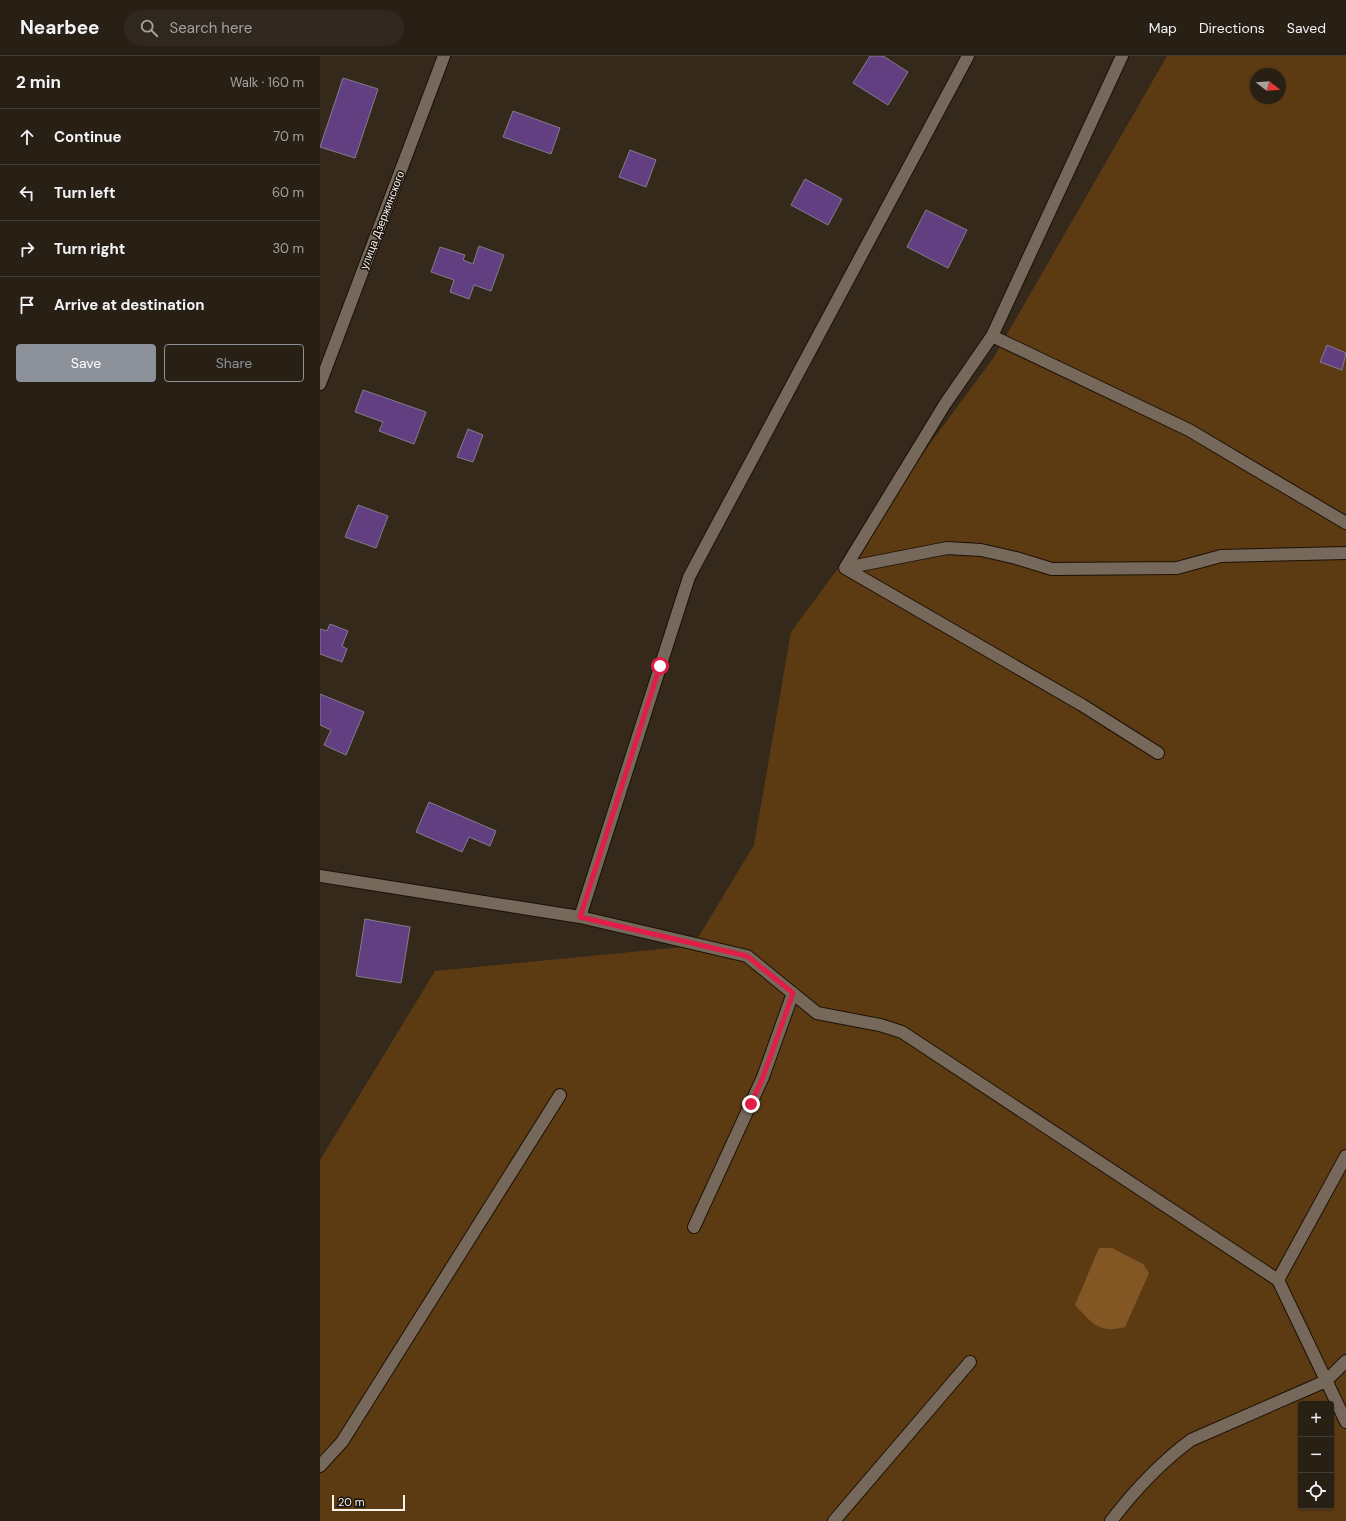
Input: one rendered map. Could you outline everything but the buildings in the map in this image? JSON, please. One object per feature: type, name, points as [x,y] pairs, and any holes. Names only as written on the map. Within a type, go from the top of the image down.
[{"type":"street","name":"улица Дзержинского","points":[[320,384],[324,363],[444,56]]},
{"type":"street","points":[[580,917],[689,577],[968,56]]},
{"type":"street","points":[[845,568],[945,404],[992,336],[1122,56]]},
{"type":"street","points":[[992,336],[1189,430],[1346,523]]},
{"type":"street","points":[[845,568],[947,548],[981,550],[1016,558],[1052,569],[1177,568],[1221,556],[1346,553]]},
{"type":"street","points":[[845,568],[1082,705],[1158,753]]},
{"type":"street","points":[[320,876],[580,917],[747,956],[817,1013],[880,1025],[902,1032],[1278,1280],[1346,1422]]},
{"type":"street","points":[[694,1227],[763,1077],[793,993]]},
{"type":"street","points":[[320,1466],[342,1442],[560,1095]]},
{"type":"street","points":[[1278,1280],[1346,1156]]},
{"type":"street","points":[[834,1521],[970,1362]]},
{"type":"street","points":[[1111,1521],[1132,1494],[1175,1452],[1191,1440],[1326,1381],[1346,1362]]},
{"type":"shaded area","points":[[1167,56],[1346,56],[1346,1521],[320,1521],[320,1160],[435,971],[693,946],[754,845],[791,632],[994,357]]},
{"type":"shaded area","points":[[1099,1248],[1112,1248],[1143,1264],[1149,1273],[1125,1327],[1116,1329],[1102,1328],[1091,1322],[1075,1305]]},
{"type":"route","points":[[660,666],[580,917],[747,956],[793,993],[763,1077],[751,1104]]}]
